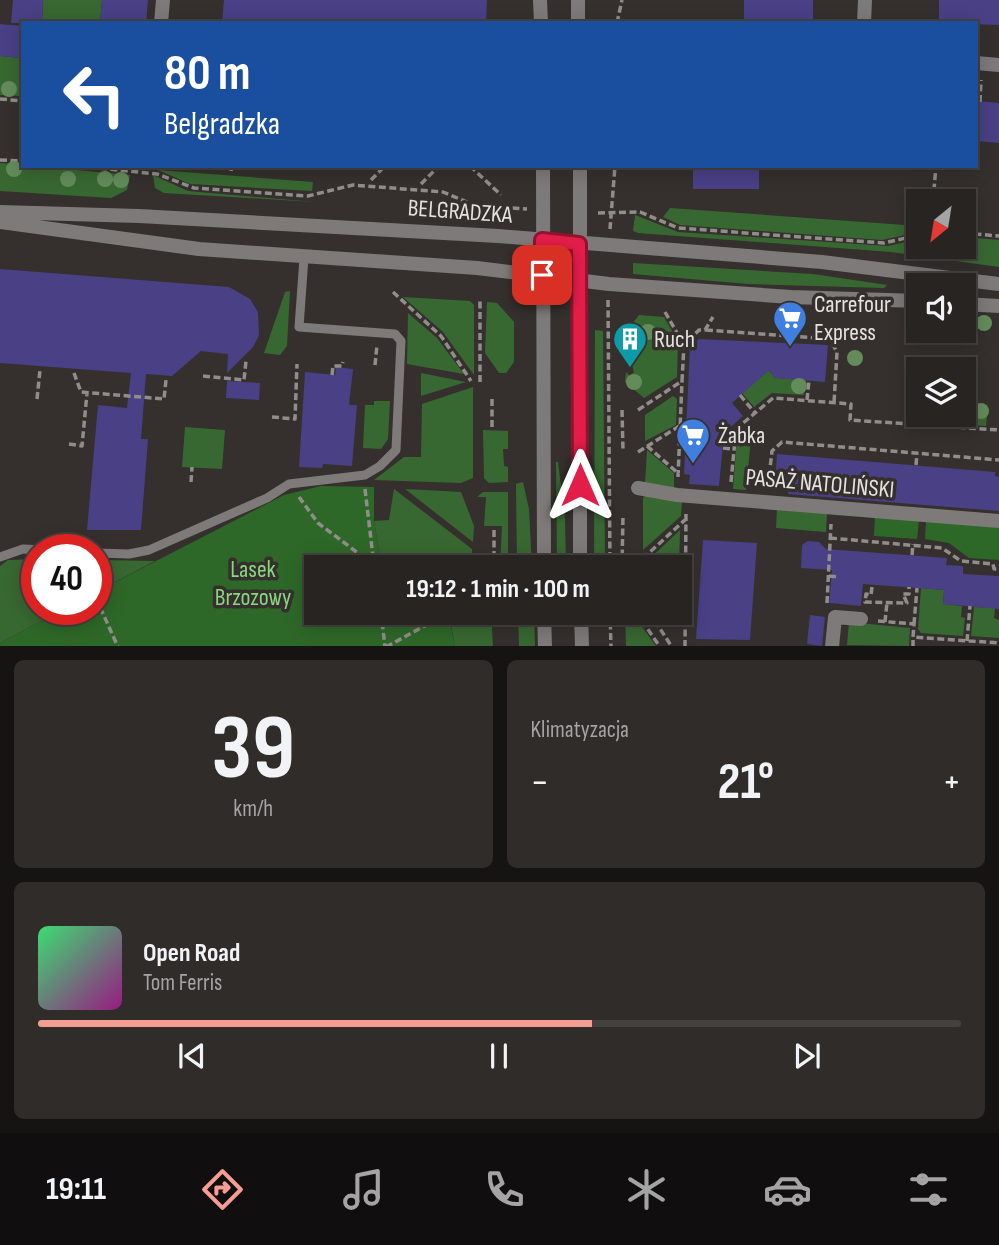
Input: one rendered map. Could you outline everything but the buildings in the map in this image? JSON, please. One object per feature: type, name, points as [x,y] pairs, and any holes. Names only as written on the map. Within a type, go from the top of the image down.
[{"type":"street","points":[[161,21],[163,0]]},
{"type":"street","points":[[540,0],[541,21]]},
{"type":"street","points":[[578,0],[578,21]]},
{"type":"street","points":[[864,21],[865,0]]},
{"type":"street","points":[[978,63],[999,65]]},
{"type":"street","points":[[543,168],[544,555]]},
{"type":"street","points":[[580,168],[580,555]]},
{"type":"street","name":"BELGRADZKA","points":[[0,212],[354,226],[822,262],[999,284]]},
{"type":"street","points":[[0,222],[199,249],[304,258],[429,264],[579,280],[791,297],[906,301]]},
{"type":"street","points":[[976,305],[999,306]]},
{"type":"street","name":"PASAŻ NATOLIŃSKI","points":[[638,488],[677,495],[999,521]]},
{"type":"street","points":[[832,646],[835,617],[861,619]]},
{"type":"street","points":[[544,625],[545,646]]},
{"type":"street","points":[[581,625],[582,646]]},
{"type":"lane","points":[[112,554],[149,550],[267,498],[289,484],[365,475],[380,466],[396,450],[401,341],[396,334],[299,327],[304,258]]},
{"type":"lane","points":[[0,558],[21,550]]},
{"type":"path","points":[[617,21],[622,0]]},
{"type":"path","points":[[980,102],[981,84]]},
{"type":"path","points":[[0,99],[21,101]]},
{"type":"path","points":[[0,160],[21,162]]},
{"type":"path","points":[[98,168],[157,174],[194,188],[308,196],[354,186],[443,192],[474,205],[516,208]]},
{"type":"path","points":[[371,180],[382,168]]},
{"type":"path","points":[[421,184],[437,168]]},
{"type":"path","points":[[472,168],[501,195]]},
{"type":"path","points":[[610,229],[615,168]]},
{"type":"path","points":[[934,189],[936,168]]},
{"type":"path","points":[[593,213],[640,212],[678,228],[884,243],[906,238]]},
{"type":"path","points":[[976,234],[999,236]]},
{"type":"path","points":[[393,292],[441,336],[471,381]]},
{"type":"path","points":[[480,299],[480,383]]},
{"type":"path","points":[[608,300],[610,555]]},
{"type":"path","points":[[665,312],[684,345],[677,495]]},
{"type":"path","points":[[705,330],[713,317]]},
{"type":"path","points":[[822,325],[837,352],[834,402]]},
{"type":"path","points":[[684,345],[693,340],[699,330],[830,339]]},
{"type":"path","points":[[203,376],[244,380],[246,361]]},
{"type":"path","points":[[332,375],[333,366],[342,366],[342,362]]},
{"type":"path","points":[[272,417],[295,419],[297,364]]},
{"type":"path","points":[[37,399],[40,370]]},
{"type":"path","points":[[74,373],[81,392],[164,399],[166,380]]},
{"type":"path","points":[[807,400],[809,380]]},
{"type":"path","points":[[638,410],[682,381]]},
{"type":"path","points":[[69,444],[82,446],[87,393]]},
{"type":"path","points":[[740,395],[754,413]]},
{"type":"path","points":[[730,498],[736,429],[773,398],[851,404],[850,420],[999,430]]},
{"type":"path","points":[[492,399],[492,426]]},
{"type":"path","points":[[622,410],[623,450]]},
{"type":"path","points":[[638,452],[681,425]]},
{"type":"path","points":[[767,501],[772,451],[782,442],[999,460]]},
{"type":"path","points":[[647,446],[679,474]]},
{"type":"path","points":[[723,448],[734,449]]},
{"type":"path","points":[[916,465],[917,453]]},
{"type":"path","points":[[191,482],[192,467]]},
{"type":"path","points":[[289,484],[318,523],[360,555]]},
{"type":"path","points":[[365,490],[374,555]]},
{"type":"path","points":[[622,555],[623,515]]},
{"type":"path","points":[[647,555],[686,519],[686,555]]},
{"type":"path","points":[[494,530],[494,555]]},
{"type":"path","points":[[835,617],[827,611],[830,538],[942,548],[961,561],[993,564],[994,569],[999,569]]},
{"type":"path","points":[[912,555],[913,544]]},
{"type":"path","points":[[829,576],[839,577]]},
{"type":"path","points":[[872,587],[871,595],[866,594],[865,602],[907,603],[903,594],[909,594],[909,587]]},
{"type":"path","points":[[913,646],[917,588]]},
{"type":"path","points":[[885,622],[887,602]]},
{"type":"path","points":[[962,646],[970,607]]},
{"type":"path","points":[[861,619],[914,624]]},
{"type":"path","points":[[108,625],[118,646]]},
{"type":"path","points":[[383,625],[385,646],[425,625]]},
{"type":"path","points":[[610,625],[611,646]]},
{"type":"path","points":[[645,625],[660,646]]},
{"type":"path","points":[[658,625],[672,646]]},
{"type":"path","points":[[685,625],[685,646]]},
{"type":"path","points":[[913,637],[999,643]]},
{"type":"green space","points":[[43,0],[102,0],[100,21],[42,21]]},
{"type":"green space","points":[[0,56],[21,58],[20,96],[0,95]]},
{"type":"green space","points":[[0,163],[21,165],[21,168],[54,168],[130,175],[127,190],[111,198],[0,191]]},
{"type":"green space","points":[[158,170],[313,182],[312,191],[190,184]]},
{"type":"green space","points":[[153,175],[188,191],[315,202],[164,193],[155,188]]},
{"type":"green space","points":[[670,208],[906,225],[906,235],[882,240],[680,225],[663,217]]},
{"type":"green space","points":[[635,215],[678,232],[888,246],[906,242],[906,254],[638,233],[633,231]]},
{"type":"green space","points":[[976,238],[999,240],[999,267],[941,259],[976,259]]},
{"type":"green space","points":[[633,263],[813,274],[887,285],[884,288],[748,284],[633,274]]},
{"type":"green space","points":[[290,291],[287,346],[280,355],[264,353],[285,292]]},
{"type":"green space","points":[[403,297],[470,301],[474,305],[474,375],[443,332]]},
{"type":"green space","points":[[487,302],[497,303],[514,322],[514,362],[506,373],[499,373],[485,353]]},
{"type":"green space","points":[[408,313],[437,338],[464,374],[407,364]]},
{"type":"green space","points":[[639,315],[664,317],[678,341],[677,377],[644,398],[625,382],[626,372],[630,376],[634,372],[631,361],[626,365],[625,333]]},
{"type":"green space","points":[[595,330],[603,331],[605,555],[594,555]]},
{"type":"green space","points":[[769,370],[775,378],[805,380],[804,395],[772,393],[754,407],[742,393]]},
{"type":"green space","points":[[421,373],[466,382],[421,396]]},
{"type":"green space","points":[[473,387],[473,478],[461,483],[374,480],[404,457],[421,457],[422,404]]},
{"type":"green space","points":[[673,396],[677,399],[676,425],[645,441],[645,415]]},
{"type":"green space","points":[[374,401],[390,401],[388,439],[381,449],[363,448],[365,405],[374,405]]},
{"type":"green space","points":[[976,408],[988,408],[986,426],[976,425]]},
{"type":"green space","points":[[185,427],[225,430],[222,469],[182,467]]},
{"type":"green space","points":[[483,430],[508,431],[508,449],[503,449],[504,466],[508,467],[508,482],[489,483],[484,478]]},
{"type":"green space","points":[[737,437],[751,438],[746,490],[733,489]]},
{"type":"green space","points":[[647,450],[674,473],[674,490],[645,484]]},
{"type":"green space","points":[[558,462],[565,518],[566,555],[557,555]]},
{"type":"green space","points":[[523,482],[529,509],[531,555],[517,555],[516,484]]},
{"type":"green space","name":"Lasek Brzozowy","points":[[321,486],[374,487],[374,521],[380,555],[304,555],[304,625],[451,625],[455,646],[0,646],[0,643],[34,625],[112,625],[112,584],[284,495]]},
{"type":"green space","points":[[394,489],[472,549],[472,555],[380,555],[374,521],[389,520]]},
{"type":"green space","points":[[405,489],[461,492],[474,526],[473,542]]},
{"type":"green space","points":[[483,492],[508,492],[508,555],[501,555],[502,526],[484,526],[486,497],[477,497]]},
{"type":"green space","points":[[646,494],[682,501],[681,516],[643,550],[643,498]]},
{"type":"green space","points":[[777,509],[827,513],[826,532],[776,528]]},
{"type":"green space","points":[[875,516],[919,520],[917,539],[874,536]]},
{"type":"green space","points":[[926,521],[999,527],[999,560],[969,558],[949,543],[925,539]]},
{"type":"green space","points":[[680,530],[679,555],[654,555]]},
{"type":"green space","points":[[8,560],[21,560],[21,625],[34,625],[0,643],[0,566]]},
{"type":"green space","points":[[112,560],[155,561],[112,584]]},
{"type":"green space","points":[[921,588],[944,590],[943,604],[962,606],[961,617],[965,618],[963,636],[921,633],[918,629]]},
{"type":"green space","points":[[974,607],[995,608],[994,618],[999,620],[999,638],[971,636]]},
{"type":"green space","points":[[849,622],[910,628],[909,646],[847,645]]},
{"type":"green space","points":[[451,625],[492,625],[493,646],[455,646]]},
{"type":"green space","points":[[518,625],[534,625],[535,646],[519,646]]},
{"type":"green space","points":[[625,625],[641,625],[656,646],[626,646]]},
{"type":"place","name":"Carrefour Express","points":[[790,348]]},
{"type":"place","name":"Ruch","points":[[630,369]]},
{"type":"place","name":"Żabka","points":[[693,465]]},
{"type":"route","points":[[542,275],[542,240],[579,244],[580,485]]}]
